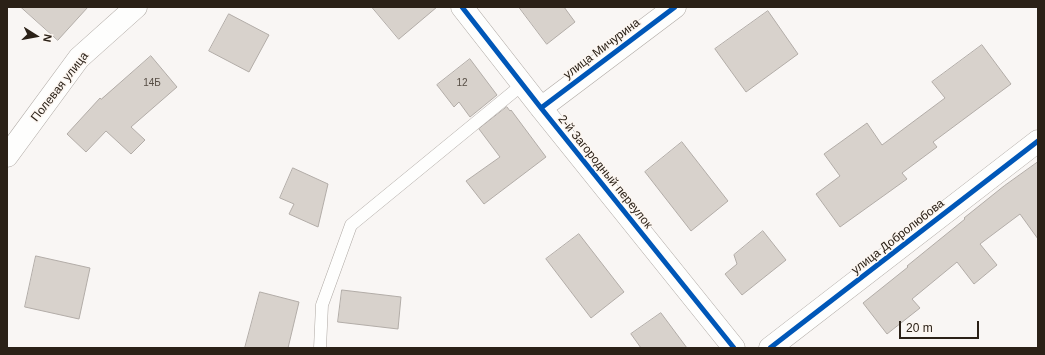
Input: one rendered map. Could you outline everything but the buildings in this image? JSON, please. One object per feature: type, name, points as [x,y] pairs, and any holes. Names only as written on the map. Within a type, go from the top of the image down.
[{"type":"street","name":"Полевая улица","points":[[7,156],[79,58],[136,7]]},
{"type":"street","name":"2-й Загородный переулок","points":[[462,7],[541,108],[734,348]]},
{"type":"street","name":"улица Мичурина","points":[[541,108],[675,7]]},
{"type":"street","name":"улица Добролюбова","points":[[770,348],[1038,141]]},
{"type":"lane","points":[[320,348],[322,305],[351,225],[523,84]]},
{"type":"cycle path","points":[[462,7],[541,108],[734,348]]},
{"type":"cycle path","points":[[541,108],[675,7]]},
{"type":"cycle path","points":[[770,348],[1038,141]]}]
